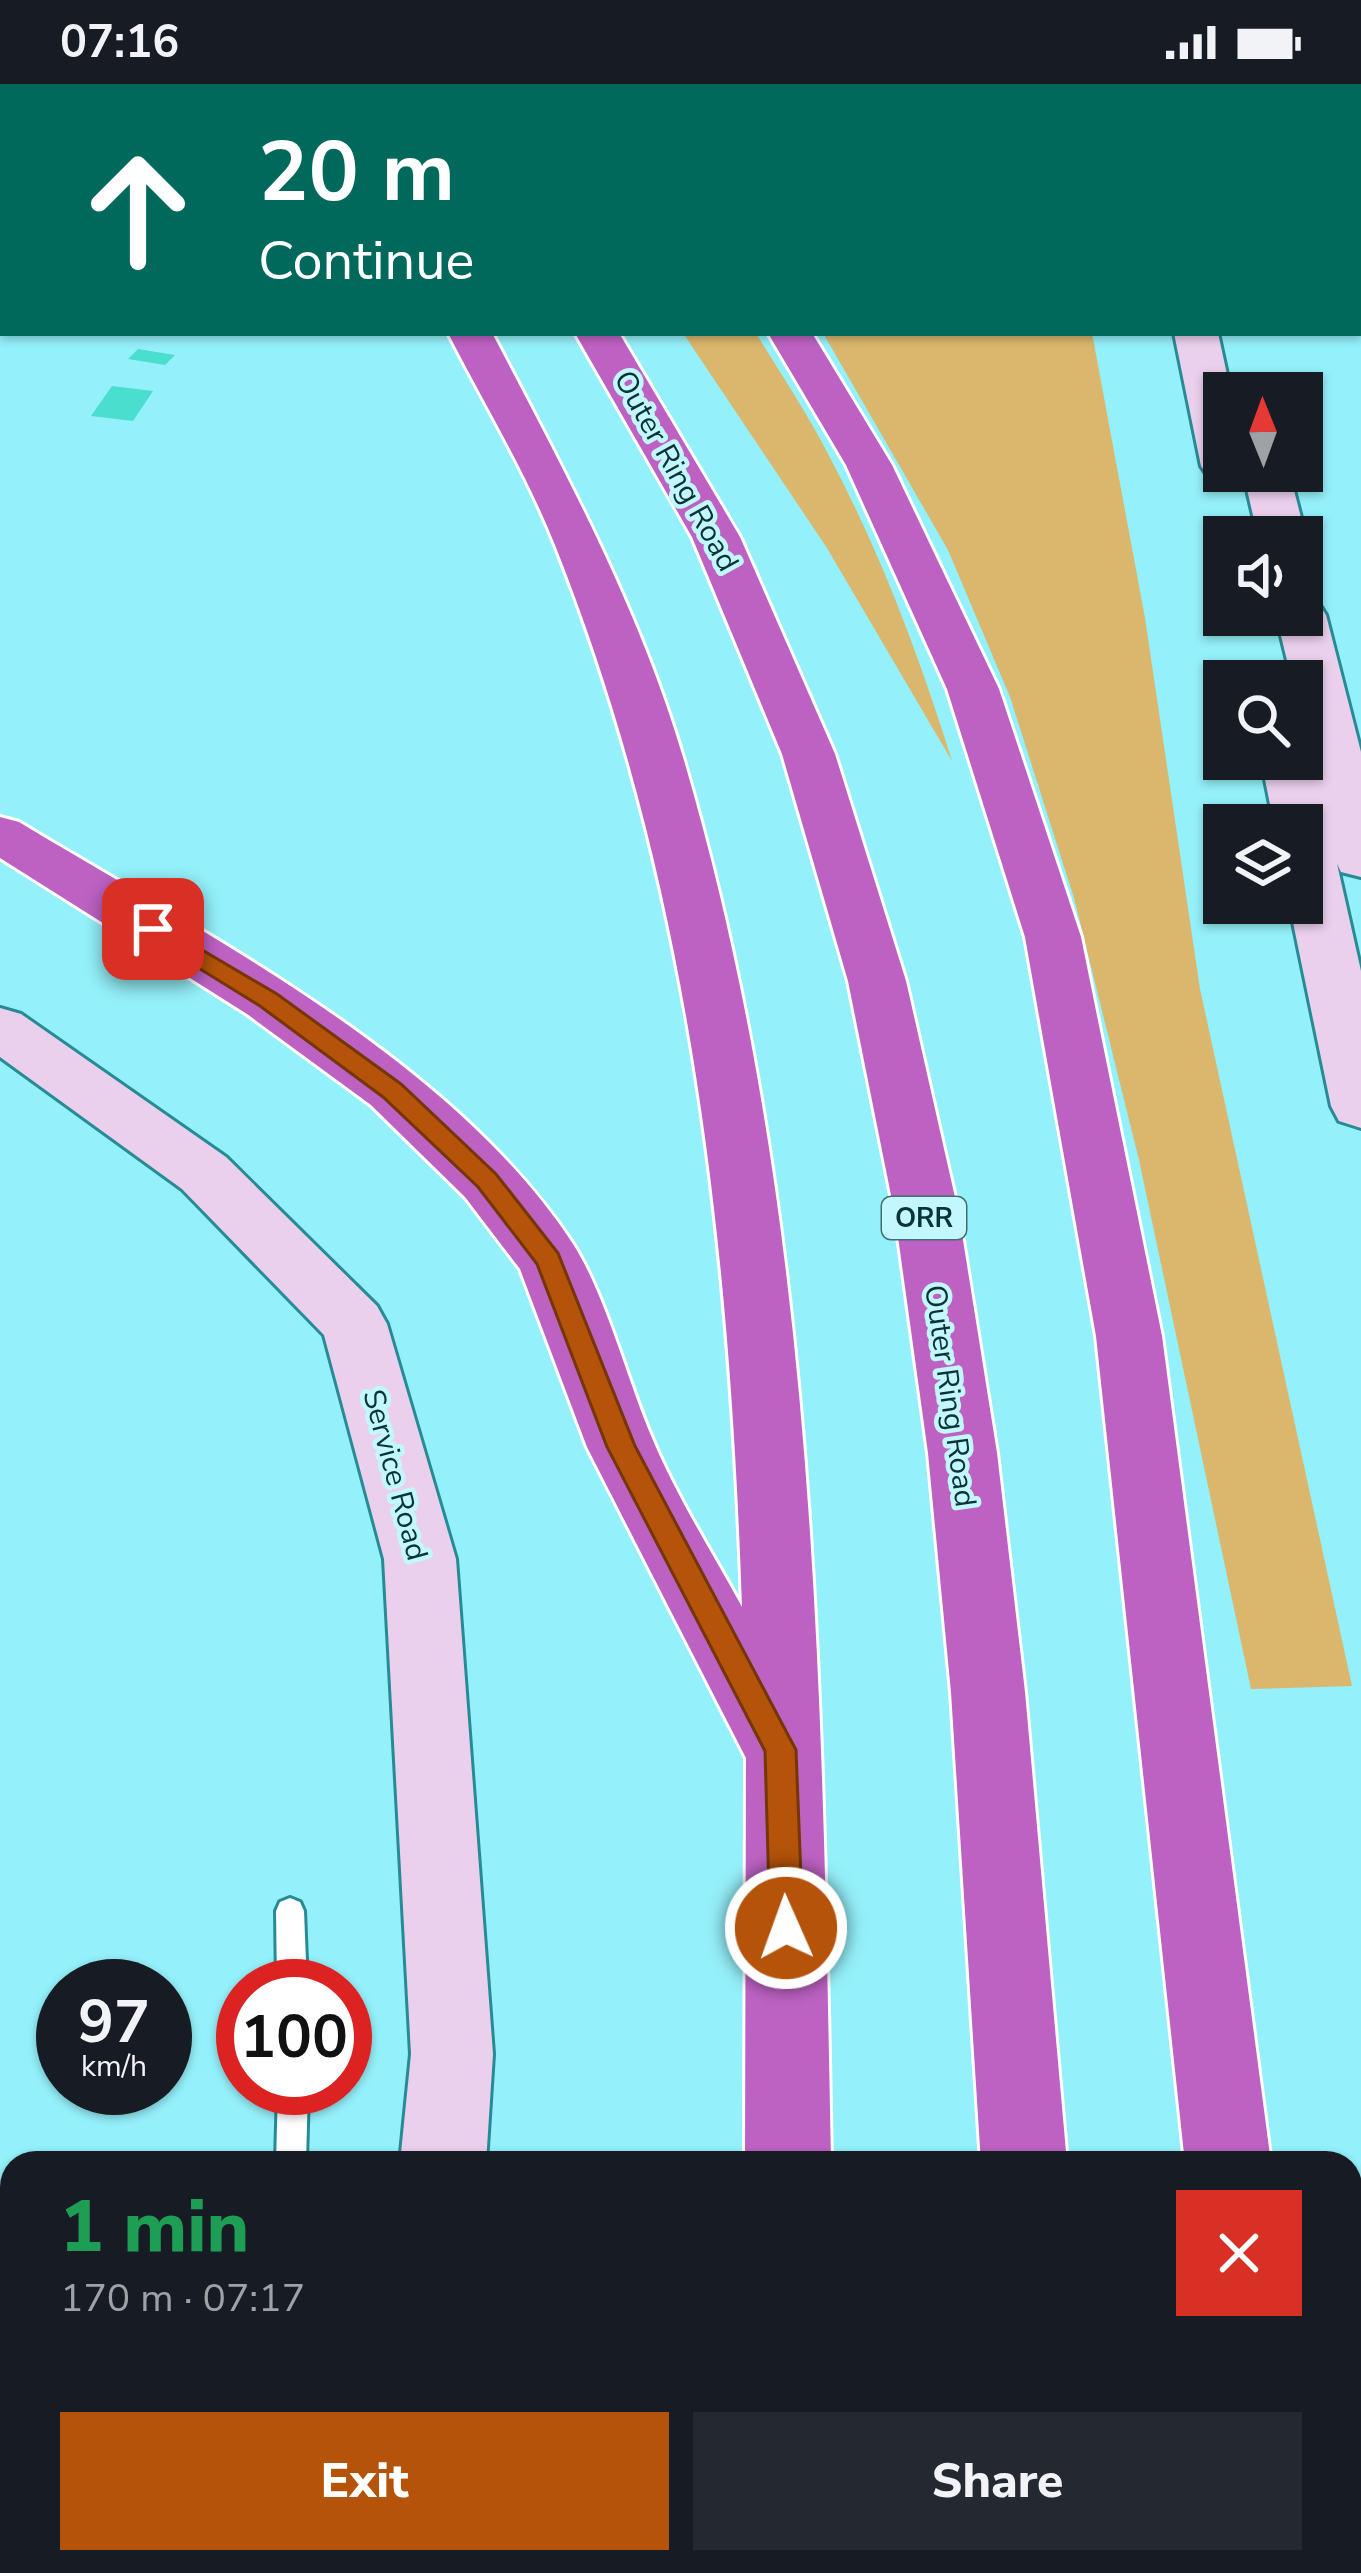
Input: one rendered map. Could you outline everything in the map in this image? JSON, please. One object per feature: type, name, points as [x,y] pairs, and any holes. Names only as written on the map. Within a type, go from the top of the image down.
[{"type":"highway","points":[[472,336],[530,436],[591,564],[645,713],[692,888],[731,1093],[752,1252],[770,1478],[781,1750],[788,2151]]},
{"type":"highway","name":"Outer Ring Road","points":[[599,336],[686,478],[754,616],[816,778],[878,992],[921,1197],[962,1471],[1023,2151]]},
{"type":"highway","points":[[792,336],[869,465],[973,688],[1053,937],[1129,1336],[1227,2151]]},
{"type":"highway","points":[[0,834],[268,1000],[392,1090],[487,1181],[549,1260],[621,1447],[781,1750]]},
{"type":"main road","points":[[1197,336],[1204,372]]},
{"type":"main road","points":[[1233,336],[1242,372]]},
{"type":"main road","points":[[1306,636],[1361,859]]},
{"type":"main road","points":[[1322,924],[1361,1106]]},
{"type":"main road","name":"Service Road","points":[[0,1028],[204,1173],[354,1324],[420,1559],[452,2054],[444,2151]]},
{"type":"lane","points":[[290,1911],[291,1959]]},
{"type":"lane","points":[[291,2151],[292,2115]]},
{"type":"shaded area","points":[[685,336],[758,336],[819,437],[864,527],[912,643],[952,761],[827,548]]},
{"type":"shaded area","points":[[825,336],[1093,336],[1145,618],[1200,989],[1352,1686],[1251,1689],[1139,1160],[1074,898],[1010,697],[948,550]]},
{"type":"building","points":[[138,349],[175,355],[165,365],[128,359]]},
{"type":"building","points":[[112,386],[153,391],[133,421],[91,416]]},
{"type":"route","points":[[153,929],[268,1000],[392,1090],[487,1181],[549,1260],[621,1447],[781,1750],[786,1928]]}]
